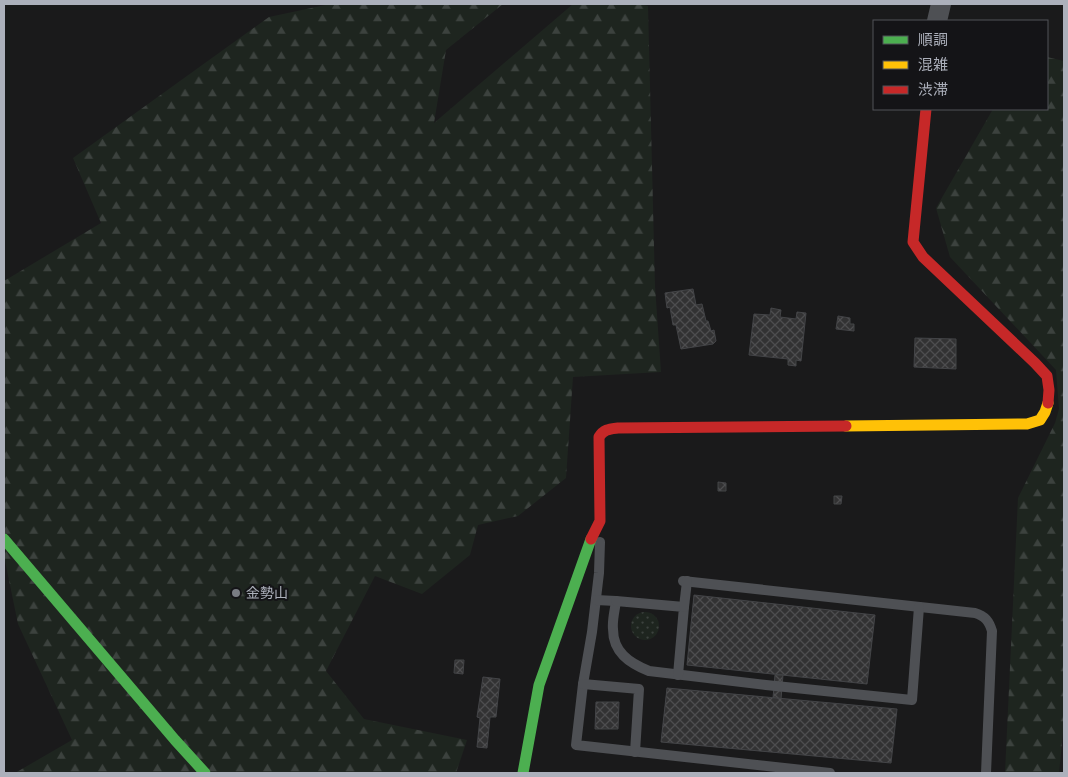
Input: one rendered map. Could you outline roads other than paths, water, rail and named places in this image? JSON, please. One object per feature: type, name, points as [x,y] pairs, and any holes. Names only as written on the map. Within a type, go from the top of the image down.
[{"type":"street","points":[[937,20],[941,4]]},
{"type":"street","points":[[523,773],[539,685],[589,544],[600,521],[599,437],[602,432],[609,429],[1027,424],[1040,420],[1045,412],[1049,400],[1047,376],[922,257],[913,242],[926,110]]},
{"type":"street","points":[[4,539],[205,773]]},
{"type":"lane","points":[[600,521],[600,569],[576,745],[830,773]]},
{"type":"lane","points":[[678,675],[685,581],[975,613],[986,618],[992,631],[986,773]]},
{"type":"lane","points":[[596,600],[684,607]]},
{"type":"lane","points":[[616,602],[613,629],[615,642],[622,654],[635,666],[678,675],[912,700],[919,607]]},
{"type":"lane","points":[[583,684],[639,690],[636,752]]},
{"type":"place","name":"金勢山","points":[[236,593]]}]
